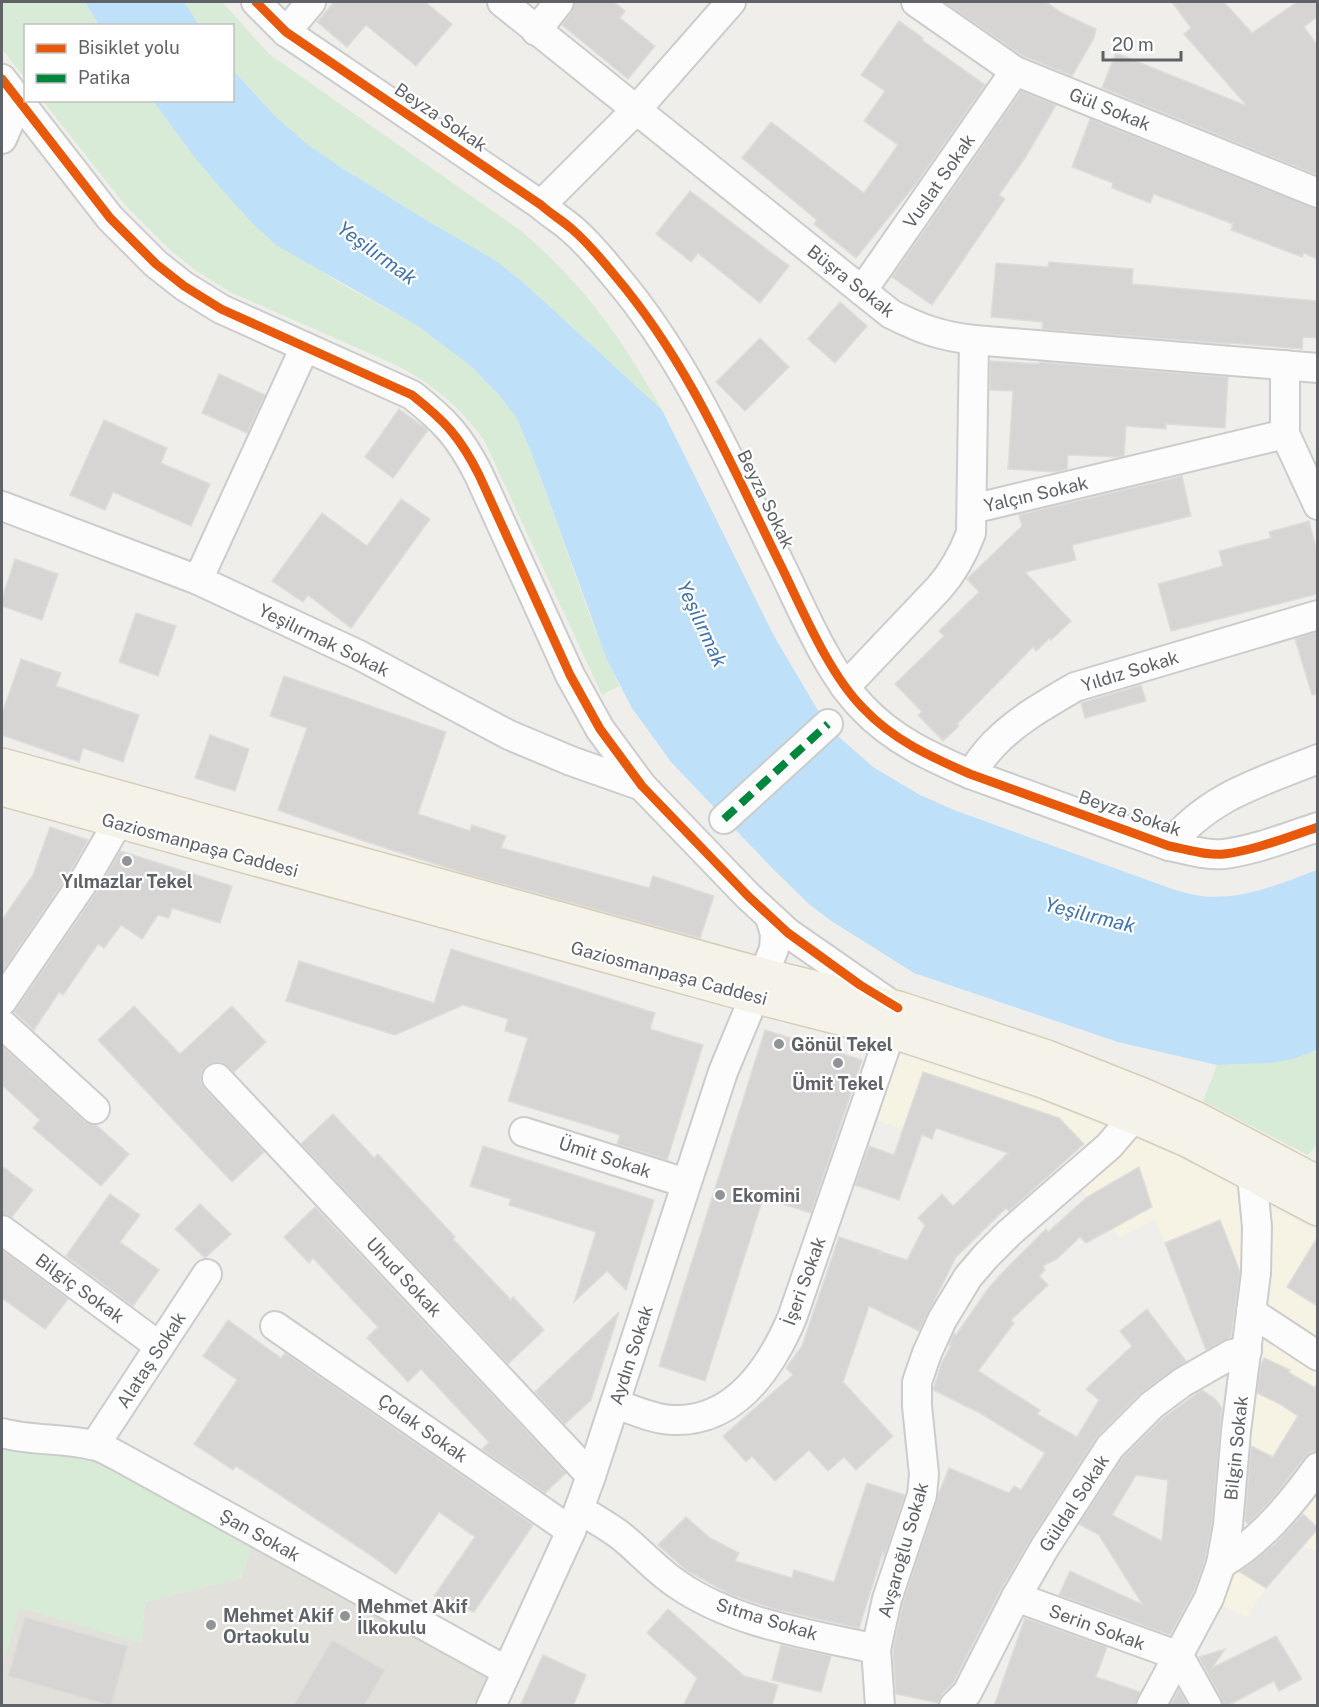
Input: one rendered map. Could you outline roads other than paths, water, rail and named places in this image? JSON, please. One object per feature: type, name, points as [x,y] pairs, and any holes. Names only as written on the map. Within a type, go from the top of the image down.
[{"type":"main road","name":"Gaziosmanpaşa Caddesi","points":[[2,765],[758,986]]},
{"type":"main road","name":"Gaziosmanpaşa Caddesi","points":[[2,789],[118,822],[758,986],[1047,1057],[1197,1119],[1317,1183]]},
{"type":"main road","name":"Gaziosmanpaşa Caddesi","points":[[894,1019],[1189,1141],[1317,1209]]},
{"type":"street","name":"Beyza Sokak","points":[[256,2],[286,32],[541,205],[573,231],[606,265],[637,302],[666,343],[697,395],[807,620],[845,687],[864,710],[894,736],[970,774],[1169,846],[1222,854],[1249,849],[1317,827]]},
{"type":"street","points":[[286,32],[311,2]]},
{"type":"street","name":"Büşra Sokak","points":[[502,2],[891,314],[920,329],[949,337],[974,340],[1317,368]]},
{"type":"street","points":[[536,31],[560,2]]},
{"type":"street","points":[[541,205],[636,110],[731,2]]},
{"type":"street","name":"Gül Sokak","points":[[916,2],[1015,71],[1317,193]]},
{"type":"street","name":"Vuslat Sokak","points":[[862,291],[1015,71]]},
{"type":"street","points":[[2,139],[10,90]]},
{"type":"street","points":[[10,90],[110,218],[156,264],[184,286],[221,309],[412,395],[453,430],[467,450],[585,705],[642,786],[770,917],[894,1019]]},
{"type":"street","points":[[972,509],[974,340]]},
{"type":"street","points":[[198,580],[306,347]]},
{"type":"street","points":[[1285,365],[1285,434],[1317,505]]},
{"type":"street","name":"Yalçın Sokak","points":[[845,687],[952,573],[964,553],[971,533],[972,509],[1285,434]]},
{"type":"street","name":"Yeşilırmak Sokak","points":[[2,506],[198,580],[359,655],[509,735],[642,786]]},
{"type":"street","name":"Yıldız Sokak","points":[[970,774],[993,745],[1014,726],[1075,687],[1317,615]]},
{"type":"street","points":[[724,819],[828,724]]},
{"type":"street","points":[[1169,846],[1183,828],[1216,802],[1239,790],[1317,759]]},
{"type":"street","points":[[2,1001],[84,881],[118,822]]},
{"type":"street","name":"Aydın Sokak","points":[[491,1706],[575,1520],[591,1476],[723,1072],[774,949],[775,934],[770,917]]},
{"type":"street","name":"İşeri Sokak","points":[[616,1404],[672,1420],[698,1419],[737,1398],[751,1387],[762,1373],[781,1343],[792,1318],[894,1019]]},
{"type":"street","points":[[2,1024],[95,1109]]},
{"type":"street","name":"Uhud Sokak","points":[[217,1078],[591,1476]]},
{"type":"street","name":"Avşaroğlu Sokak","points":[[880,1706],[876,1649],[887,1599],[922,1495],[924,1474],[917,1407],[917,1382],[927,1353],[942,1320],[968,1277],[986,1256],[1009,1233],[1109,1146],[1134,1117]]},
{"type":"street","name":"Ümit Sokak","points":[[524,1132],[686,1183]]},
{"type":"street","name":"Bilgin Sokak","points":[[1151,1706],[1209,1598],[1221,1564],[1228,1526],[1236,1431],[1256,1273],[1257,1227],[1252,1175]]},
{"type":"street","name":"Bilgiç Sokak","points":[[2,1230],[159,1346]]},
{"type":"street","name":"Alataş Sokak","points":[[95,1445],[207,1275]]},
{"type":"street","points":[[1251,1312],[1317,1356]]},
{"type":"street","name":"Çolak Sokak","points":[[275,1326],[575,1520]]},
{"type":"street","name":"Güldal Sokak","points":[[967,1701],[1016,1597],[1045,1547],[1104,1456],[1152,1405],[1183,1382],[1232,1354],[1247,1351]]},
{"type":"street","name":"Şan Sokak","points":[[2,1433],[20,1438],[95,1445],[507,1671]]},
{"type":"street","points":[[1221,1564],[1239,1554],[1309,1497],[1317,1467]]},
{"type":"street","name":"Sıtma Sokak","points":[[575,1520],[620,1535],[677,1584],[712,1603],[741,1615],[790,1629],[876,1649]]},
{"type":"street","name":"Serin Sokak","points":[[1016,1597],[1179,1656]]},
{"type":"street","points":[[1179,1656],[1207,1706]]},
{"type":"water","points":[[85,2],[184,2],[198,24],[98,24]]},
{"type":"water","name":"Yeşilırmak","points":[[234,71],[273,114],[308,145],[426,220],[495,260],[523,282],[662,410],[774,636],[817,709],[839,737],[873,767],[920,795],[954,810],[1175,890],[1192,894],[1232,896],[1275,885],[1317,870],[1317,1050],[1293,1059],[1270,1063],[1217,1065],[1118,1042],[914,973],[810,905],[671,762],[632,708],[607,660],[532,454],[517,419],[500,396],[473,368],[418,326],[276,245],[251,222],[195,158],[154,102],[234,102]]},
{"type":"place","name":"Yılmazlar Tekel","points":[[127,861]]},
{"type":"place","name":"Gönül Tekel","points":[[779,1044]]},
{"type":"place","name":"Ümit Tekel","points":[[838,1063]]},
{"type":"place","name":"Ekomini","points":[[720,1195]]},
{"type":"place","name":"Mehmet Akif İlkokulu","points":[[345,1616]]},
{"type":"place","name":"Mehmet Akif Ortaokulu","points":[[211,1625]]}]
